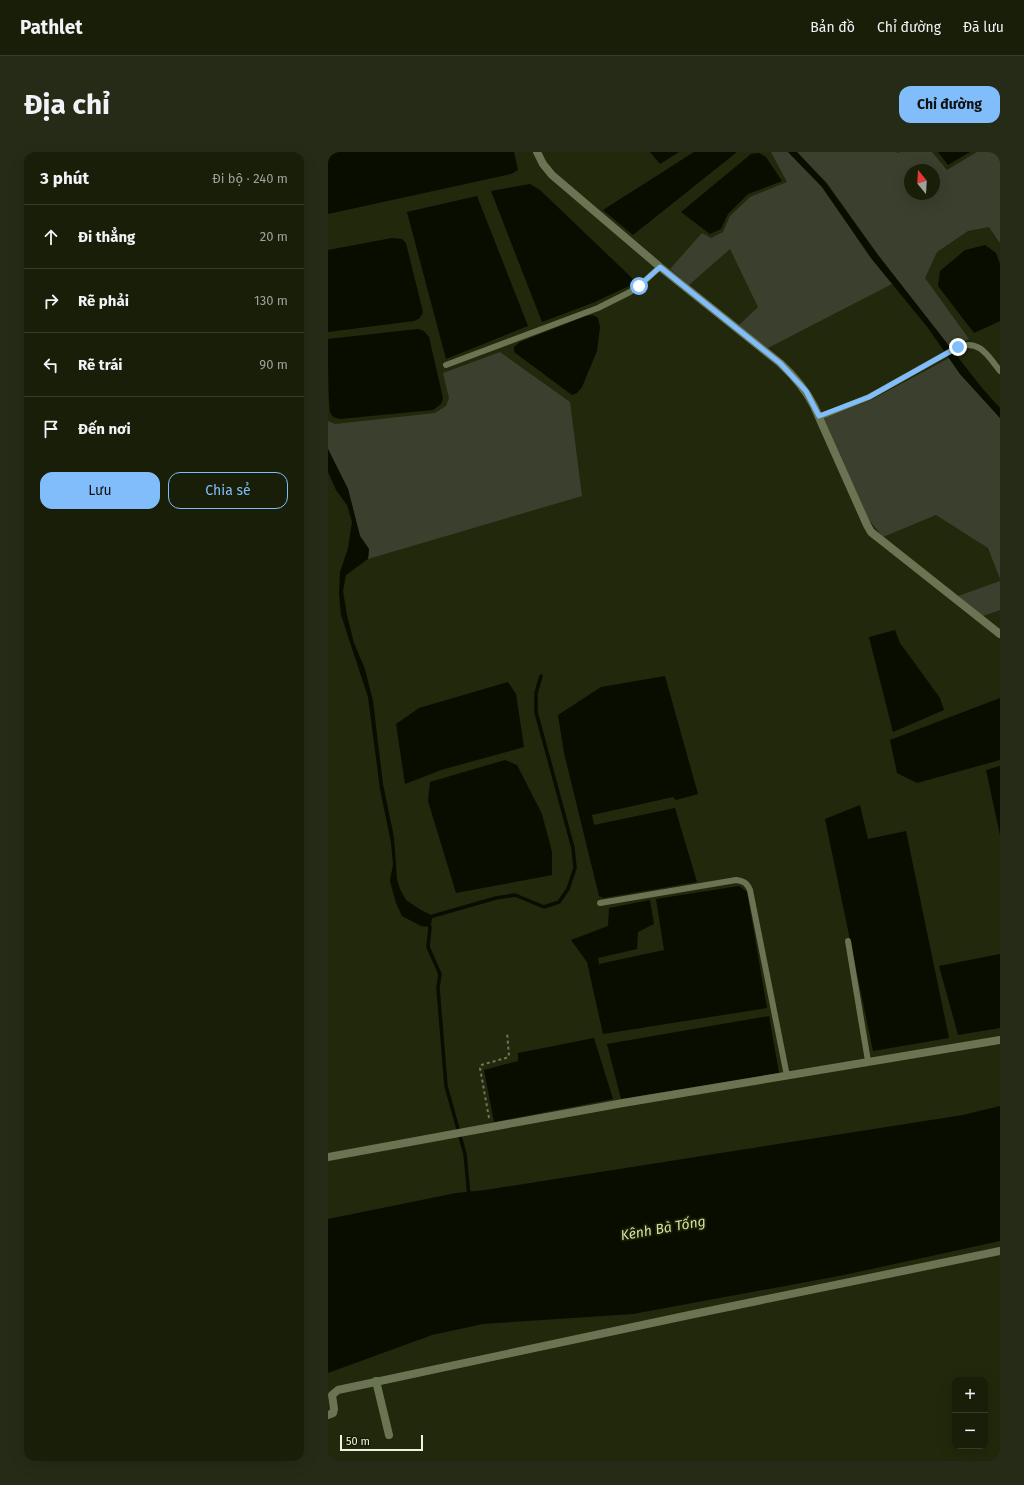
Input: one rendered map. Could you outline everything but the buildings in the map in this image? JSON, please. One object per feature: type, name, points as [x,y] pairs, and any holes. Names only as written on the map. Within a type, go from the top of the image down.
[{"type":"street","points":[[537,152],[543,164],[552,176],[660,267],[780,363],[806,391],[819,416],[871,532],[1000,634]]},
{"type":"street","points":[[328,1157],[623,1103],[1000,1040]]},
{"type":"street","points":[[328,1415],[333,1413],[334,1409],[332,1395],[338,1390],[686,1315],[1000,1251]]},
{"type":"street","points":[[376,1382],[389,1435]]},
{"type":"lane","points":[[446,365],[598,308],[635,289],[660,267]]},
{"type":"lane","points":[[819,416],[869,397],[958,347],[966,344],[975,345],[986,354],[1000,371]]},
{"type":"lane","points":[[600,903],[736,880],[743,881],[747,884],[752,898],[786,1076]]},
{"type":"lane","points":[[848,941],[868,1061]]},
{"type":"path","points":[[491,1128],[480,1068],[481,1064],[509,1056],[507,1032]]},
{"type":"green space","points":[[771,152],[788,152],[822,187],[871,258],[892,284],[768,348],[739,325],[758,307],[730,249],[689,285],[670,269],[702,233],[711,238],[723,232],[730,216],[750,197],[787,182]]},
{"type":"green space","points":[[797,152],[932,152],[947,170],[977,152],[1000,152],[1000,242],[989,227],[968,231],[937,252],[925,278],[969,339],[949,346],[878,255],[827,183]]},
{"type":"green space","points":[[500,352],[570,402],[582,496],[368,559],[369,549],[360,536],[348,489],[328,449],[328,421],[335,424],[435,413],[446,406],[449,398],[443,373]]},
{"type":"green space","points":[[949,358],[960,374],[1000,418],[1000,579],[988,548],[936,515],[883,537],[869,520],[824,418],[871,400]]},
{"type":"green space","points":[[1000,581],[1000,610],[983,616],[958,596]]},
{"type":"water","points":[[328,152],[514,152],[518,170],[511,174],[328,214]]},
{"type":"water","points":[[650,152],[679,152],[660,164]]},
{"type":"water","points":[[694,152],[737,152],[633,235],[603,210]]},
{"type":"water","points":[[788,152],[797,152],[826,183],[878,255],[982,388],[1000,408],[1000,418],[960,374],[928,328],[871,258],[822,187]]},
{"type":"water","points":[[938,152],[970,152],[948,165]]},
{"type":"water","points":[[759,153],[766,157],[782,181],[748,194],[728,214],[721,229],[710,234],[681,212],[751,154]]},
{"type":"water","points":[[530,184],[540,190],[633,279],[631,285],[595,302],[542,322],[491,191]]},
{"type":"water","points":[[477,196],[528,326],[446,359],[407,212]]},
{"type":"water","points":[[392,238],[402,239],[406,243],[423,312],[420,318],[414,321],[328,332],[328,250]]},
{"type":"water","points":[[985,245],[996,253],[1000,264],[1000,321],[974,333],[938,286],[940,271],[965,250]]},
{"type":"water","points":[[593,315],[598,318],[600,327],[597,351],[582,387],[577,393],[572,395],[514,352],[514,347],[520,342],[586,316]]},
{"type":"water","points":[[418,329],[424,331],[429,337],[443,398],[441,404],[433,410],[340,419],[335,418],[330,412],[329,405],[328,339]]},
{"type":"water","points":[[328,449],[348,489],[360,536],[369,549],[368,559],[346,575],[343,591],[354,643],[365,669],[373,701],[383,784],[394,837],[397,879],[406,900],[433,916],[430,927],[421,926],[402,916],[396,903],[390,881],[393,864],[391,843],[380,789],[368,697],[341,615],[339,594],[340,572],[348,548],[352,522],[347,505],[336,490],[328,472]]},
{"type":"water","points":[[895,630],[900,643],[940,698],[944,710],[893,732],[869,637]]},
{"type":"water","points":[[665,676],[698,794],[676,800],[673,797],[592,815],[594,825],[675,808],[697,882],[603,898],[599,896],[564,753],[558,715],[601,687]]},
{"type":"water","points":[[508,682],[516,694],[524,747],[441,770],[405,784],[396,724],[419,708]]},
{"type":"water","points":[[1000,698],[1000,760],[917,783],[897,773],[890,740]]},
{"type":"water","points":[[505,760],[517,765],[542,814],[552,852],[552,875],[456,893],[428,801],[430,782]]},
{"type":"water","points":[[1000,766],[1000,835],[986,770]]},
{"type":"water","points":[[860,805],[868,839],[906,831],[949,1038],[873,1051],[825,819]]},
{"type":"water","points":[[739,886],[747,892],[767,1008],[603,1034],[587,962],[571,940],[608,926],[609,908],[650,900],[654,924],[638,932],[637,949],[598,958],[599,964],[664,950],[656,899]]},
{"type":"water","points":[[1000,954],[1000,1028],[958,1035],[939,966]]},
{"type":"water","points":[[769,1016],[779,1073],[621,1099],[607,1044]]},
{"type":"water","points":[[594,1038],[613,1099],[494,1122],[484,1070],[518,1061],[518,1053]]},
{"type":"water","name":"Kênh Bà Tống","points":[[1000,1106],[1000,1241],[844,1275],[633,1314],[483,1324],[432,1335],[328,1373],[328,1219],[456,1193],[485,1190],[963,1115]]},
{"type":"waterway","points":[[433,916],[496,898],[515,895],[544,907],[559,902],[568,889],[575,868],[573,848],[536,712],[536,693],[541,676]]},
{"type":"waterway","points":[[430,927],[428,947],[440,974],[438,988],[446,1086],[465,1154],[469,1196]]},
{"type":"route","points":[[639,286],[660,267],[780,363],[806,391],[819,416],[869,397],[958,347]]}]
